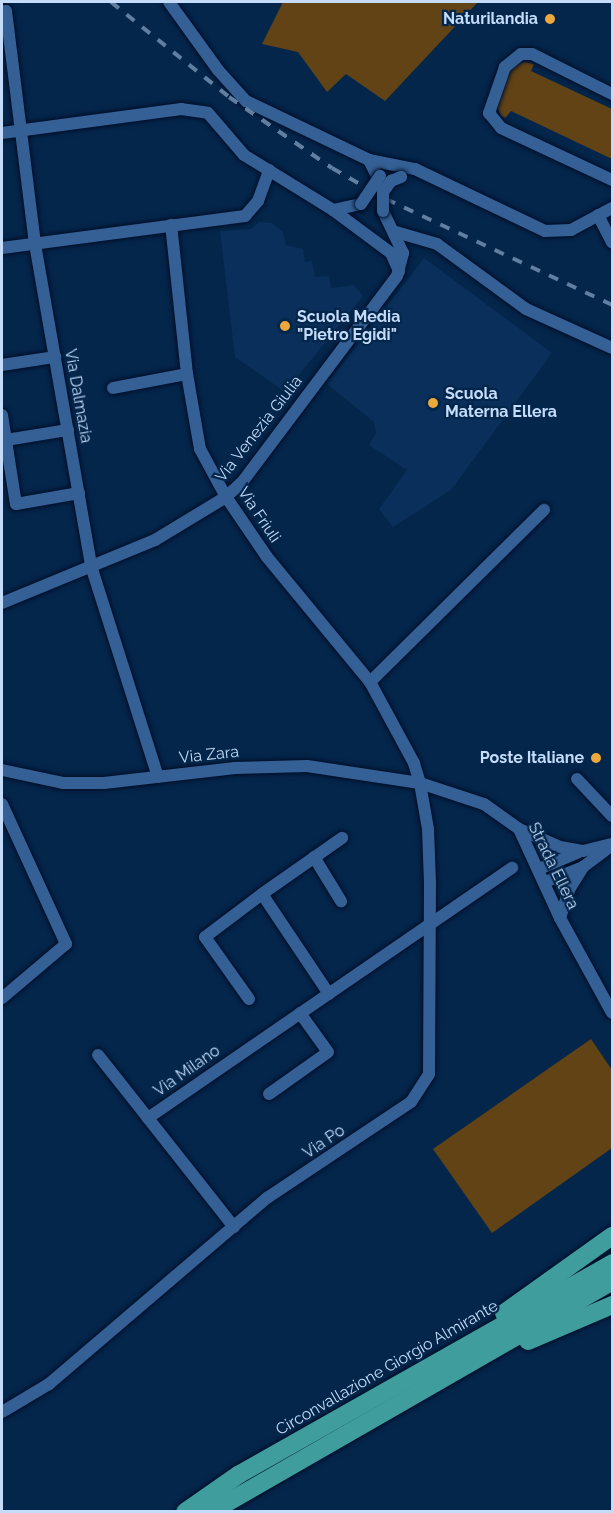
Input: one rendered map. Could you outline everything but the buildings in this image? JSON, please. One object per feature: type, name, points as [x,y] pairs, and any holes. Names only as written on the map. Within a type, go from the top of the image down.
[{"type":"highway","points":[[479,1348],[508,1309],[612,1236]]},
{"type":"highway","name":"Circonvallazione Giorgio Almirante","points":[[212,1512],[479,1348],[612,1263]]},
{"type":"highway","name":"Circonvallazione Giorgio Almirante","points":[[185,1512],[238,1475],[612,1281]]},
{"type":"highway","points":[[479,1348],[524,1342],[612,1305]]},
{"type":"street","points":[[169,2],[218,70],[246,100],[369,160],[399,172],[434,179],[544,231],[571,230],[612,208]]},
{"type":"street","name":"Via Dalmazia","points":[[4,12],[22,130],[35,244],[92,569],[158,777]]},
{"type":"street","points":[[612,94],[532,54],[521,54],[505,67],[489,104],[489,113],[501,128],[612,180]]},
{"type":"street","points":[[2,133],[198,110],[214,118],[244,155],[333,210],[391,253],[399,271]]},
{"type":"street","points":[[369,160],[380,176],[383,211],[396,232],[403,253],[399,271]]},
{"type":"street","points":[[2,248],[245,216],[258,201],[269,170]]},
{"type":"street","points":[[333,210],[361,204],[380,176],[399,172]]},
{"type":"street","points":[[383,192],[399,172]]},
{"type":"street","points":[[598,215],[612,243]]},
{"type":"street","name":"Via Friuli","points":[[171,225],[187,374],[200,449],[226,497],[267,557],[370,682],[414,763],[420,783]]},
{"type":"street","points":[[396,232],[437,244],[526,309],[612,348]]},
{"type":"street","name":"Via Venezia Giulia","points":[[2,603],[92,569],[154,540],[226,497],[243,481],[399,271]]},
{"type":"street","points":[[2,365],[55,357]]},
{"type":"street","points":[[113,388],[187,374]]},
{"type":"street","points":[[2,415],[16,504],[79,493]]},
{"type":"street","points":[[6,440],[68,430]]},
{"type":"street","points":[[370,682],[544,510]]},
{"type":"street","name":"Via Zara","points":[[2,770],[63,783],[158,777],[234,768],[307,766],[420,783]]},
{"type":"street","points":[[577,779],[612,816]]},
{"type":"street","name":"Strada Ellera","points":[[420,783],[484,804],[519,829],[546,882],[560,918],[612,1013]]},
{"type":"street","name":"Via Po","points":[[2,1412],[49,1384],[267,1198],[411,1102],[424,1086],[430,1061],[428,829],[420,783]]},
{"type":"street","points":[[2,804],[66,944],[2,998]]},
{"type":"street","points":[[519,829],[560,847],[583,851]]},
{"type":"street","points":[[249,999],[205,937],[342,838]]},
{"type":"street","points":[[538,869],[583,851],[612,844]]},
{"type":"street","points":[[546,882],[583,867],[612,844]]},
{"type":"street","points":[[314,857],[341,901]]},
{"type":"street","points":[[560,918],[570,888],[583,867]]},
{"type":"street","name":"Via Milano","points":[[234,1227],[148,1118],[512,868]]},
{"type":"street","points":[[262,894],[329,994]]},
{"type":"street","points":[[269,1094],[328,1052],[300,1013]]},
{"type":"street","points":[[98,1055],[148,1118]]},
{"type":"shaded area","points":[[283,2],[478,2],[385,101],[346,74],[327,92],[298,52],[262,44]]},
{"type":"shaded area","points":[[524,62],[534,64],[531,71],[612,109],[612,159],[511,111],[505,118],[501,116],[496,102],[512,67]]},
{"type":"shaded area","name":"Scuola Media \"Pietro Egidi\"","points":[[259,222],[272,223],[283,232],[286,245],[303,249],[305,262],[312,261],[315,277],[329,276],[331,288],[354,285],[363,296],[285,392],[235,357],[220,231],[251,229]]},
{"type":"shaded area","name":"Scuola Materna Ellera","points":[[424,258],[552,353],[451,490],[393,527],[379,509],[407,470],[369,445],[376,433],[374,422],[327,384]]},
{"type":"shaded area","points":[[591,1039],[612,1070],[612,1148],[492,1233],[433,1149]]},
{"type":"railway","points":[[111,2],[229,97],[332,168],[386,199],[612,305]]},
{"type":"place","name":"Naturilandia","points":[[550,19]]},
{"type":"place","name":"Scuola Media \"Pietro Egidi\"","points":[[285,326]]},
{"type":"place","name":"Scuola Materna Ellera","points":[[433,403]]},
{"type":"place","name":"Poste Italiane","points":[[596,758]]}]
